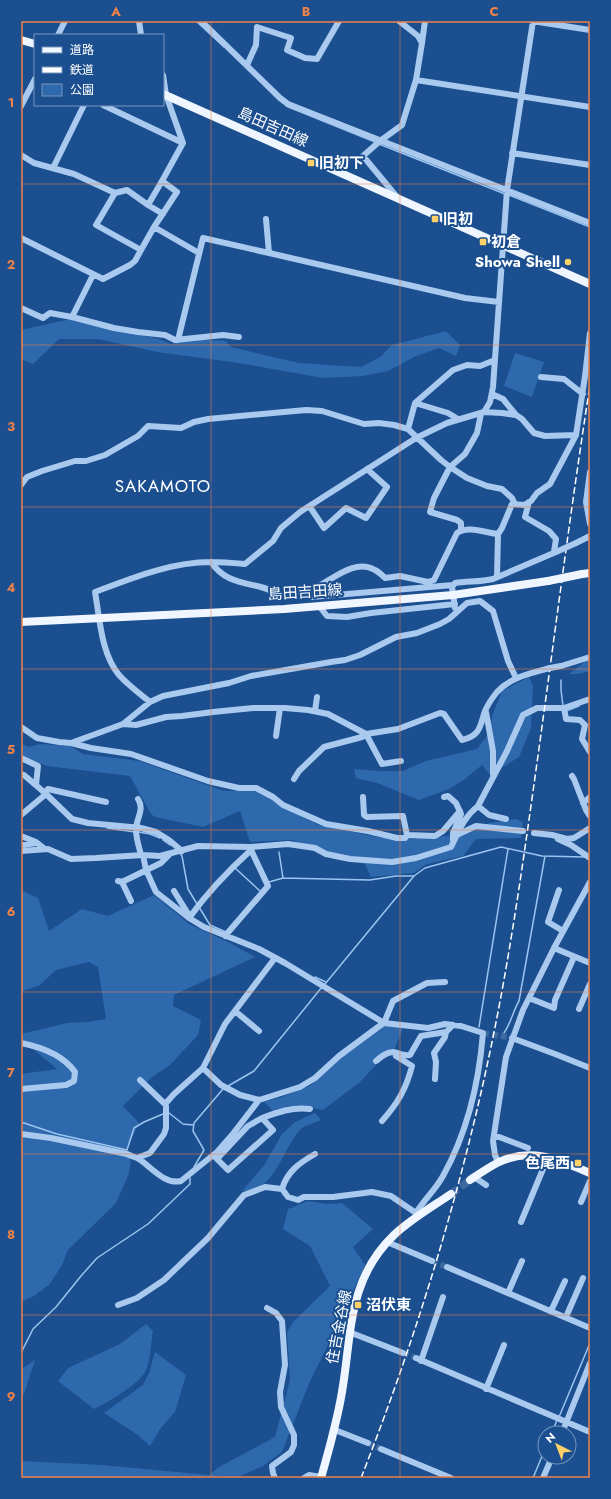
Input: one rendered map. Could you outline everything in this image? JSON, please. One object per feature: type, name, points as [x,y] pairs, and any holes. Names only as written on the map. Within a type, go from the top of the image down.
[{"type":"main road","points":[[21,40],[34,44]]},
{"type":"main road","name":"島田吉田線","points":[[165,95],[590,284]]},
{"type":"main road","name":"島田吉田線","points":[[21,622],[284,609],[453,595],[586,574]]},
{"type":"main road","points":[[472,1179],[498,1162],[524,1155],[548,1157],[590,1173]]},
{"type":"main road","name":"住吉金谷線","points":[[321,1478],[335,1430],[342,1391],[353,1307],[360,1286],[373,1260],[387,1242],[418,1215],[451,1194]]},
{"type":"street","points":[[58,34],[65,21]]},
{"type":"street","points":[[139,21],[141,34]]},
{"type":"street","points":[[201,21],[288,104],[590,223]]},
{"type":"street","points":[[247,65],[256,44],[258,27],[291,38],[287,50],[305,58],[317,59],[339,21]]},
{"type":"street","points":[[399,21],[418,36],[422,43]]},
{"type":"street","points":[[398,199],[363,156],[402,125],[416,80],[425,21]]},
{"type":"street","points":[[461,530],[461,523],[457,520],[430,512],[434,498],[450,467],[465,454],[477,433],[482,413],[490,402],[492,394],[507,190],[532,21],[590,30]]},
{"type":"street","points":[[416,80],[590,107]]},
{"type":"street","points":[[21,106],[34,81]]},
{"type":"street","points":[[148,204],[183,143],[165,95],[164,85]]},
{"type":"street","points":[[53,168],[84,106]]},
{"type":"street","points":[[105,106],[183,143]]},
{"type":"street","points":[[512,153],[590,165]]},
{"type":"street","points":[[21,155],[34,163],[74,174],[115,193],[127,190],[163,214]]},
{"type":"street","points":[[21,238],[103,279],[130,266],[136,261],[154,227],[177,192],[162,181]]},
{"type":"street","points":[[115,193],[96,225],[141,250]]},
{"type":"street","points":[[266,219],[269,253]]},
{"type":"street","points":[[154,227],[199,254]]},
{"type":"street","points":[[178,340],[202,238],[465,298],[499,302]]},
{"type":"street","points":[[72,317],[93,275]]},
{"type":"street","points":[[21,308],[43,318],[50,313],[114,328],[165,335],[175,340],[223,335],[239,337]]},
{"type":"street","points":[[497,577],[498,534],[512,504],[524,505],[550,484],[576,434],[588,374],[590,333]]},
{"type":"street","points":[[408,429],[415,404],[453,370],[467,366],[480,366],[495,360]]},
{"type":"street","points":[[541,377],[564,379],[583,394]]},
{"type":"street","points":[[492,394],[503,399],[534,433],[545,436],[576,434]]},
{"type":"street","points":[[415,404],[448,413],[458,419]]},
{"type":"street","points":[[21,485],[27,477],[42,471],[75,461],[86,461],[105,455],[138,436],[148,426],[181,428],[194,422],[208,419],[306,410],[322,411],[364,424],[379,423],[408,429],[416,438],[450,467],[467,478],[487,486],[502,489],[512,498],[515,504]]},
{"type":"street","points":[[150,702],[120,676],[111,662],[105,648],[95,592],[140,575],[173,566],[211,562],[245,564],[274,541],[281,528],[367,469],[416,438],[458,419],[482,413],[516,415]]},
{"type":"street","points":[[310,507],[324,528],[346,508],[366,518],[387,487],[367,469]]},
{"type":"street","points":[[590,472],[586,502],[590,524]]},
{"type":"street","points":[[529,502],[525,517],[549,531],[556,539],[555,552]]},
{"type":"street","points":[[211,562],[217,570],[234,581],[263,588],[282,595],[288,592],[313,589],[346,570],[360,567],[374,569],[385,578],[400,576],[428,582],[434,580],[457,533],[461,530],[473,530],[498,534]]},
{"type":"street","points":[[308,590],[312,597],[454,585],[455,583],[466,581],[482,581],[497,577],[589,537]]},
{"type":"street","points":[[454,585],[452,587],[456,611]]},
{"type":"street","points":[[282,595],[284,609]]},
{"type":"street","points":[[71,742],[123,724],[150,702],[163,696],[229,683],[251,676],[345,660],[360,655],[396,637],[417,633],[440,624],[449,619],[456,611],[467,603],[480,601],[493,611],[508,661],[516,678]]},
{"type":"street","points":[[319,606],[327,616],[347,617],[454,604]]},
{"type":"street","points":[[294,779],[299,771],[324,747],[362,737],[366,734],[398,729],[440,713],[444,714],[462,740],[472,737],[481,727],[486,710],[497,692],[516,678],[590,657]]},
{"type":"street","points":[[315,711],[317,697]]},
{"type":"street","points":[[21,851],[48,849],[71,859],[142,855],[160,856],[198,846],[251,849],[288,844],[315,848],[326,854],[350,859],[392,862],[416,858],[451,847],[463,822],[470,812],[478,806],[507,751],[523,714],[537,708],[563,709],[590,699]]},
{"type":"street","points":[[123,724],[136,725],[166,717],[253,708],[280,708],[315,711],[328,714],[366,734],[382,764],[402,762]]},
{"type":"street","points":[[276,736],[280,708]]},
{"type":"street","points":[[563,709],[566,719],[580,720],[585,725],[582,739],[590,752]]},
{"type":"street","points":[[486,710],[494,751],[493,776]]},
{"type":"street","points":[[21,727],[37,738],[59,742],[71,742],[91,748],[131,754],[208,781],[239,788],[256,788],[273,797],[283,805],[326,824],[368,831],[397,838],[405,838],[407,835],[435,836],[442,831],[460,811]]},
{"type":"street","points":[[21,758],[38,766],[36,785]]},
{"type":"street","points":[[21,774],[36,785],[72,819],[88,823],[156,832],[168,840],[177,852]]},
{"type":"street","points":[[572,776],[590,816]]},
{"type":"street","points":[[21,815],[48,789],[106,802]]},
{"type":"street","points":[[444,797],[448,796],[456,803],[461,814],[453,833],[453,842]]},
{"type":"street","points":[[363,797],[364,815],[367,818],[403,816],[407,835]]},
{"type":"street","points":[[583,803],[590,797]]},
{"type":"street","points":[[118,1306],[137,1298],[164,1280],[208,1238],[244,1195],[265,1186],[282,1189],[288,1196],[298,1200],[304,1197],[333,1197],[372,1192],[392,1196],[418,1215],[425,1200],[442,1178],[455,1152],[469,1114],[482,1049],[483,1033],[445,1024],[428,1028],[384,1023],[259,949],[227,934],[204,927],[189,917],[156,892],[146,870],[136,829],[141,813],[138,799]]},
{"type":"street","points":[[478,806],[488,815],[506,819]]},
{"type":"street","points":[[457,835],[476,826],[523,832]]},
{"type":"street","points":[[534,833],[552,835],[567,839],[574,838],[590,828]]},
{"type":"street","points":[[543,834],[558,839],[590,858]]},
{"type":"street","points":[[21,836],[37,843],[45,849]]},
{"type":"street","points":[[21,845],[37,843]]},
{"type":"street","points":[[227,934],[267,883],[251,849]]},
{"type":"street","points":[[189,917],[200,902],[251,849]]},
{"type":"street","points":[[131,901],[120,882],[146,870],[177,852]]},
{"type":"street","points":[[498,1162],[493,1148],[494,1135],[506,1057],[512,1038],[523,1010],[554,948],[590,882]]},
{"type":"street","points":[[560,890],[548,922],[563,931]]},
{"type":"street","points":[[174,891],[189,917]]},
{"type":"street","points":[[554,948],[590,963]]},
{"type":"street","points":[[529,998],[554,1008],[555,1000],[574,957]]},
{"type":"street","points":[[137,1158],[150,1153],[164,1134],[166,1128],[166,1108],[174,1094],[203,1068],[225,1024],[275,958]]},
{"type":"street","points":[[203,1068],[222,1085],[240,1096],[259,1100],[300,1087],[315,1078],[339,1056],[384,1023],[393,1001],[427,983],[445,982]]},
{"type":"street","points":[[579,1009],[590,984]]},
{"type":"street","points":[[235,1011],[259,1031]]},
{"type":"street","points":[[376,1061],[385,1054],[392,1052],[403,1056],[410,1055],[421,1036],[446,1032],[454,1025]]},
{"type":"street","points":[[435,1079],[436,1062],[434,1053],[445,1037],[446,1032]]},
{"type":"street","points":[[512,1038],[590,1068]]},
{"type":"street","points":[[21,1043],[62,1058],[75,1072],[74,1081],[66,1085],[21,1089]]},
{"type":"street","points":[[382,1121],[396,1105],[409,1079],[412,1066],[390,1053]]},
{"type":"street","points":[[140,1080],[166,1108]]},
{"type":"street","points":[[215,1157],[259,1100]]},
{"type":"street","points":[[21,1134],[127,1154],[137,1158],[166,1179],[175,1182],[181,1181],[197,1168],[215,1157],[248,1126],[262,1118],[282,1110],[297,1108],[310,1109]]},
{"type":"street","points":[[215,1157],[228,1170],[273,1130],[262,1118]]},
{"type":"street","points":[[494,1135],[528,1148]]},
{"type":"street","points":[[282,1189],[285,1179],[296,1167],[315,1154]]},
{"type":"street","points":[[521,1222],[548,1157]]},
{"type":"street","points":[[472,1179],[486,1185]]},
{"type":"street","points":[[581,1202],[590,1181]]},
{"type":"street","points":[[387,1242],[432,1261]]},
{"type":"street","points":[[508,1293],[522,1261]]},
{"type":"street","points":[[446,1267],[590,1328]]},
{"type":"street","points":[[566,1318],[583,1278]]},
{"type":"street","points":[[551,1311],[565,1281]]},
{"type":"street","points":[[443,1297],[418,1360],[590,1432]]},
{"type":"street","points":[[267,1308],[276,1313],[281,1318],[282,1322],[285,1366],[280,1392],[281,1407],[294,1435],[294,1445],[291,1452],[272,1466],[272,1473],[275,1478]]},
{"type":"street","points":[[349,1332],[403,1353]]},
{"type":"street","points":[[486,1389],[504,1345]]},
{"type":"street","points":[[561,1425],[561,1420],[590,1363]]},
{"type":"street","points":[[335,1430],[368,1443]]},
{"type":"street","points":[[381,1449],[451,1478]]},
{"type":"street","points":[[543,1478],[549,1465]]},
{"type":"street","points":[[304,1478],[309,1475],[321,1478]]},
{"type":"green space","points":[[71,319],[159,339],[171,344],[190,339],[226,341],[231,347],[299,363],[361,367],[380,357],[392,345],[446,331],[460,345],[456,356],[439,348],[416,356],[388,371],[363,376],[323,378],[239,363],[157,352],[98,339],[59,339],[33,364],[21,359],[21,330]]},
{"type":"green space","points":[[515,353],[544,362],[532,397],[504,386]]},
{"type":"green space","points":[[590,658],[590,671],[578,674],[569,674]]},
{"type":"green space","points":[[529,677],[533,686],[531,728],[519,757],[490,775],[482,765],[465,779],[449,789],[419,800],[377,783],[356,778],[354,769],[403,771],[426,761],[477,749],[490,732],[492,716],[502,691]]},
{"type":"green space","points":[[21,744],[29,747],[40,744],[70,746],[83,754],[139,761],[224,791],[255,791],[316,824],[382,838],[410,839],[445,836],[461,837],[489,823],[516,819],[523,822],[521,838],[476,839],[463,856],[427,864],[414,873],[371,877],[365,864],[291,840],[250,842],[240,811],[203,827],[155,817],[151,814],[130,776],[47,766],[21,755]]},
{"type":"green space","points":[[21,890],[38,898],[49,931],[82,909],[108,916],[154,895],[189,924],[230,943],[255,957],[174,995],[173,1006],[201,1020],[198,1035],[170,1065],[152,1077],[123,1106],[139,1123],[126,1151],[131,1162],[128,1176],[116,1203],[68,1250],[62,1265],[50,1284],[34,1296],[21,1302],[21,1074],[57,1069],[33,1049],[30,1043],[21,1040],[21,1034],[67,1023],[106,1019],[98,967],[89,962],[56,970],[40,985],[21,992]]},
{"type":"green space","points":[[384,1025],[403,1028],[394,1050],[376,1065],[360,1082],[323,1110],[301,1106],[272,1110],[264,1102],[310,1086],[340,1058]]},
{"type":"green space","points":[[315,1113],[321,1120],[306,1126],[299,1131],[270,1178],[253,1190],[242,1191],[265,1164],[282,1134],[295,1122]]},
{"type":"green space","points":[[308,1201],[327,1204],[342,1203],[373,1229],[353,1247],[365,1265],[310,1381],[282,1452],[263,1466],[236,1478],[219,1476],[218,1478],[21,1478],[21,1461],[102,1465],[209,1475],[219,1467],[275,1437],[290,1380],[287,1332],[294,1321],[330,1286],[310,1246],[283,1229],[288,1209]]},
{"type":"green space","points":[[146,1324],[153,1331],[147,1368],[139,1380],[116,1397],[94,1409],[58,1381],[68,1368],[120,1344]]},
{"type":"green space","points":[[155,1352],[186,1375],[175,1412],[160,1429],[150,1446],[138,1435],[104,1413],[143,1385],[149,1373]]},
{"type":"green space","points":[[35,1360],[24,1394],[21,1397],[21,1369]]},
{"type":"waterway","points":[[196,21],[224,47]]},
{"type":"waterway","points":[[286,106],[375,142]]},
{"type":"waterway","points":[[379,144],[505,194]]},
{"type":"waterway","points":[[509,195],[590,227]]},
{"type":"waterway","points":[[561,680],[563,706]]},
{"type":"waterway","points":[[566,711],[579,706]]},
{"type":"waterway","points":[[107,828],[135,832]]},
{"type":"waterway","points":[[139,832],[160,838]]},
{"type":"waterway","points":[[163,840],[170,845]]},
{"type":"waterway","points":[[325,984],[414,876],[425,868],[501,847],[542,856],[585,857]]},
{"type":"waterway","points":[[479,1027],[508,849]]},
{"type":"waterway","points":[[179,852],[182,856],[188,889],[197,904]]},
{"type":"waterway","points":[[279,852],[283,878]]},
{"type":"waterway","points":[[504,1033],[519,1001],[545,856]]},
{"type":"waterway","points":[[235,868],[260,891]]},
{"type":"waterway","points":[[269,882],[283,878],[370,880],[396,876],[414,876]]},
{"type":"waterway","points":[[199,907],[210,925],[226,932]]},
{"type":"waterway","points":[[315,977],[326,982]]},
{"type":"waterway","points":[[228,1086],[254,1071],[322,987]]},
{"type":"waterway","points":[[194,1167],[204,1150],[193,1131],[194,1123],[223,1089]]},
{"type":"waterway","points":[[169,1113],[183,1124],[193,1125]]},
{"type":"waterway","points":[[21,1122],[57,1134],[127,1150],[134,1128],[163,1114]]},
{"type":"waterway","points":[[21,1353],[33,1329],[56,1307],[97,1258],[148,1224],[190,1184],[190,1178]]},
{"type":"waterway","points":[[559,1417],[590,1343]]},
{"type":"waterway","points":[[555,1425],[557,1420]]},
{"type":"waterway","points":[[533,1478],[538,1465]]},
{"type":"tunnel","points":[[483,1033],[512,1038]]},
{"type":"tunnel","points":[[451,1194],[470,1180]]},
{"type":"tunnel","points":[[432,1261],[447,1267]]},
{"type":"tunnel","points":[[403,1353],[416,1358]]},
{"type":"tunnel","points":[[368,1443],[381,1449]]},
{"type":"railway","points":[[361,1478],[400,1372],[435,1266],[465,1157],[491,1047],[521,875],[590,385]]},
{"type":"place","name":"旧初下","points":[[311,163]]},
{"type":"place","name":"旧初","points":[[435,219]]},
{"type":"place","name":"初倉","points":[[483,242]]},
{"type":"place","name":"Showa Shell","points":[[568,262]]},
{"type":"place","name":"色尾西","points":[[578,1163]]},
{"type":"place","name":"沼伏東","points":[[358,1305]]},
{"type":"district","name":"SAKAMOTO","points":[[163,486]]}]
